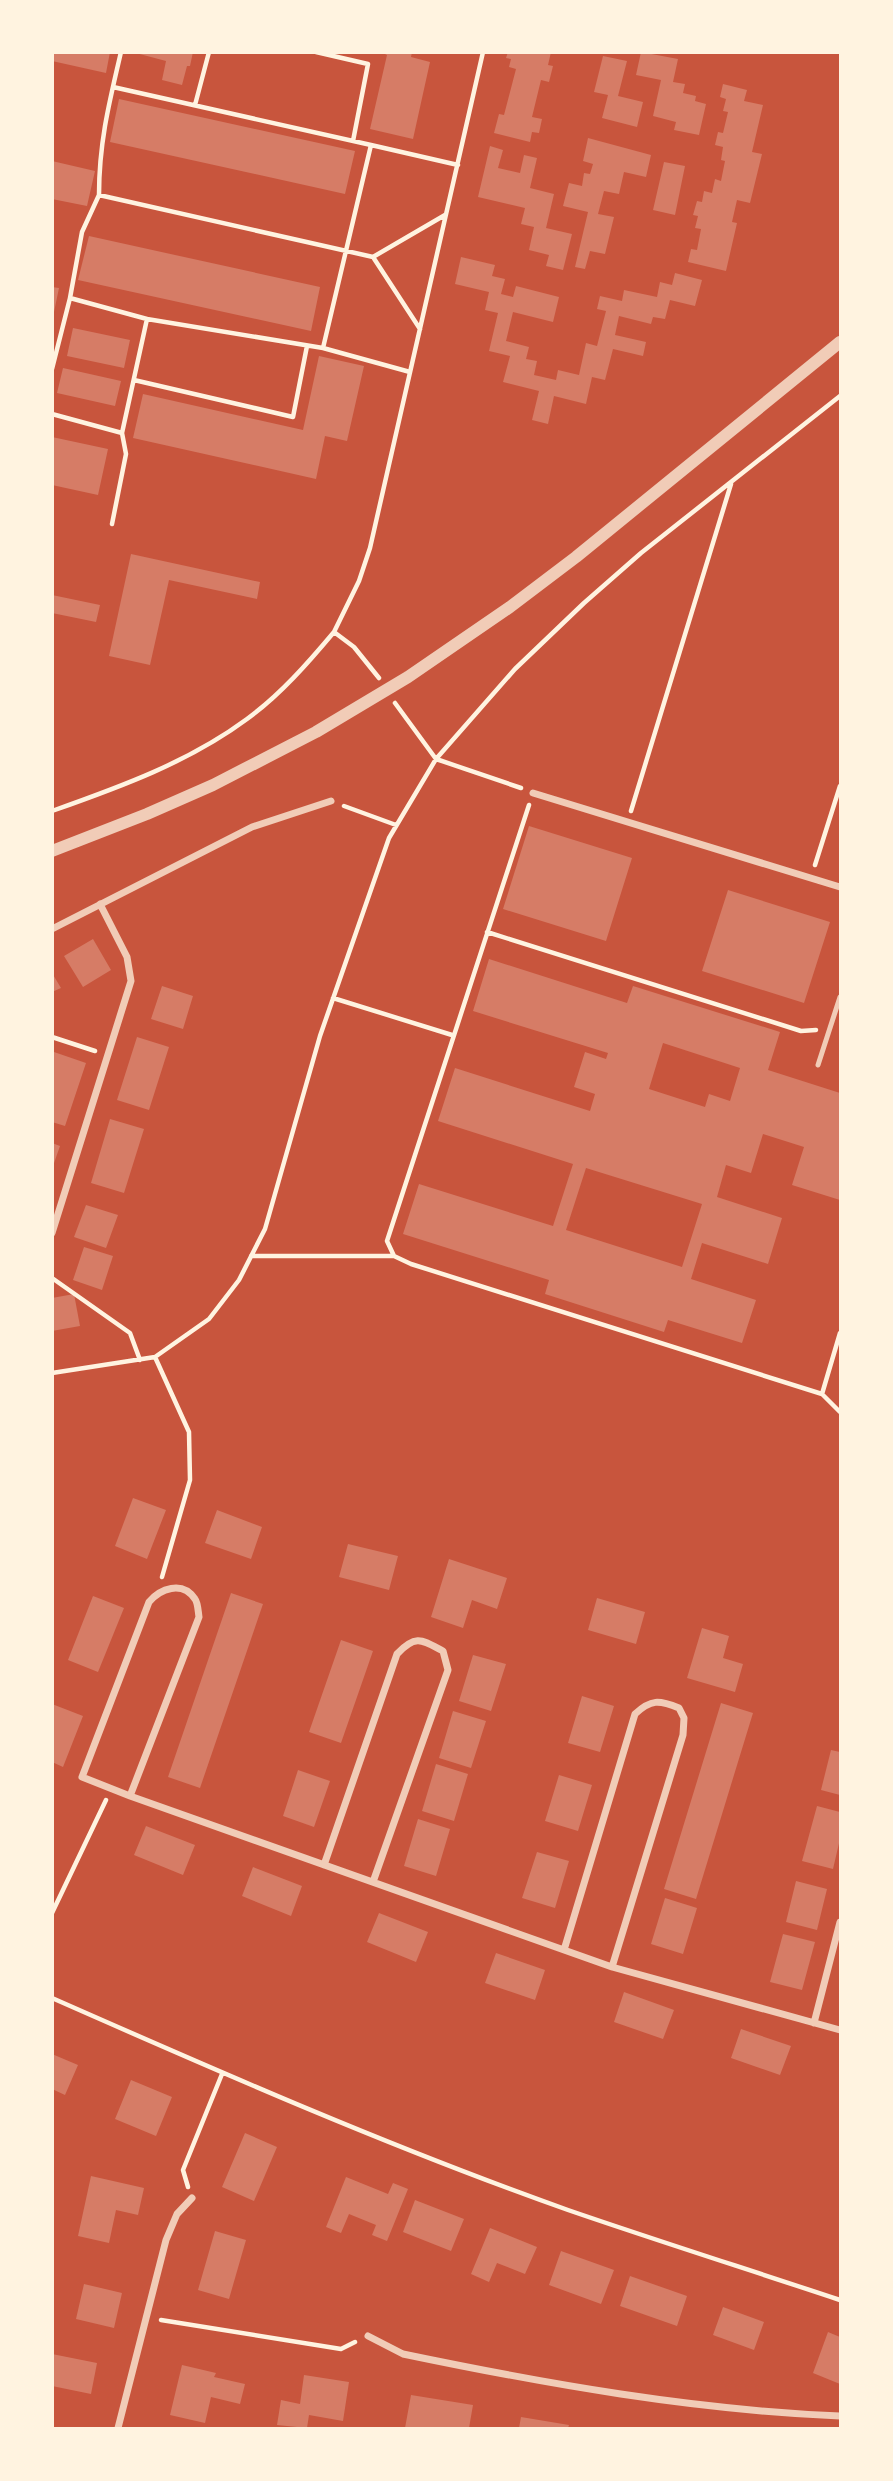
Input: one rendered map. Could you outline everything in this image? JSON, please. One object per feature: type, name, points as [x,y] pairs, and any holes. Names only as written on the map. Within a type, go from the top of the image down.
[{"type":"street","points":[[52,851],[213,785],[360,706],[408,677],[479,629],[576,557],[841,342]]},
{"type":"street","points":[[533,793],[841,887]]},
{"type":"street","points":[[52,929],[252,827],[331,801]]},
{"type":"street","points":[[52,1233],[131,981],[127,957],[100,904]]},
{"type":"street","points":[[130,1796],[199,1617],[196,1600],[187,1592],[173,1588],[158,1591],[149,1602],[82,1777],[130,1796],[564,1951],[612,1967],[841,2030]]},
{"type":"street","points":[[324,1865],[397,1654],[408,1642],[422,1640],[443,1651],[448,1670],[373,1882]]},
{"type":"street","points":[[564,1951],[635,1714],[646,1704],[659,1700],[679,1708],[684,1718],[682,1735],[612,1967]]},
{"type":"street","points":[[814,2023],[841,1922]]},
{"type":"street","points":[[118,2428],[166,2240],[177,2214],[192,2198]]},
{"type":"street","points":[[368,2336],[403,2354],[651,2398],[785,2414],[841,2416]]},
{"type":"lane","points":[[818,1065],[841,997]]},
{"type":"path","points":[[52,369],[70,298],[82,232],[99,195],[99,156],[121,52]]},
{"type":"path","points":[[195,105],[209,52]]},
{"type":"path","points":[[316,52],[368,64],[353,141]]},
{"type":"path","points":[[52,811],[111,790],[191,754],[248,719],[293,678],[334,632],[359,581],[370,548],[483,52]]},
{"type":"path","points":[[113,87],[458,165]]},
{"type":"path","points":[[323,348],[370,145]]},
{"type":"path","points":[[99,195],[373,257],[445,215]]},
{"type":"path","points":[[373,257],[420,329]]},
{"type":"path","points":[[70,298],[147,319],[323,348],[410,372]]},
{"type":"path","points":[[112,524],[126,454],[122,433],[147,319]]},
{"type":"path","points":[[134,380],[293,417],[307,346]]},
{"type":"path","points":[[52,1373],[155,1357],[209,1319],[239,1280],[265,1228],[362,910],[396,825],[436,759],[515,669],[584,603],[641,553],[841,396]]},
{"type":"path","points":[[52,414],[122,433]]},
{"type":"path","points":[[627,821],[732,482]]},
{"type":"path","points":[[334,632],[355,647],[380,681]]},
{"type":"path","points":[[388,692],[436,759],[533,793],[387,1241],[394,1256]]},
{"type":"path","points":[[811,878],[841,786]]},
{"type":"path","points":[[331,801],[396,825]]},
{"type":"path","points":[[487,932],[801,1031],[830,1030]]},
{"type":"path","points":[[333,998],[453,1035]]},
{"type":"path","points":[[52,1037],[107,1056]]},
{"type":"path","points":[[251,1256],[394,1256],[411,1264],[822,1394],[841,1412]]},
{"type":"path","points":[[52,1278],[131,1333],[140,1360]]},
{"type":"path","points":[[822,1394],[841,1333]]},
{"type":"path","points":[[155,1357],[189,1432],[190,1480],[158,1591]]},
{"type":"path","points":[[52,1913],[112,1788]]},
{"type":"path","points":[[52,1998],[222,2074],[567,2209],[841,2300]]},
{"type":"path","points":[[192,2198],[183,2171],[222,2074]]},
{"type":"path","points":[[146,2318],[341,2348],[368,2336]]},
{"type":"building","points":[[52,52],[110,52],[106,73],[52,61]]},
{"type":"building","points":[[132,52],[193,52],[182,85],[162,80],[166,61]]},
{"type":"building","points":[[381,52],[412,52],[411,57],[430,62],[413,139],[370,129],[387,55]]},
{"type":"building","points":[[508,52],[551,52],[548,65],[553,66],[549,82],[541,80],[532,117],[542,119],[539,133],[532,132],[530,142],[494,133],[499,114],[504,115],[516,69],[509,67],[511,59],[506,58]]},
{"type":"building","points":[[641,52],[678,59],[673,82],[685,84],[683,93],[696,96],[695,101],[706,104],[699,135],[674,130],[676,122],[653,116],[661,80],[636,75]]},
{"type":"building","points":[[603,56],[627,61],[618,96],[643,102],[637,127],[602,118],[608,95],[594,92]]},
{"type":"building","points":[[723,84],[747,90],[744,101],[763,105],[752,152],[762,154],[750,203],[737,200],[732,222],[737,223],[726,271],[688,262],[691,249],[697,250],[701,229],[695,228],[698,216],[693,215],[697,201],[702,202],[704,191],[712,193],[715,179],[721,181],[725,161],[721,160],[723,147],[715,145],[718,132],[723,133],[728,112],[723,111],[726,99],[720,97]]},
{"type":"building","points":[[119,99],[355,151],[345,194],[110,142]]},
{"type":"building","points":[[588,138],[651,155],[646,177],[624,172],[619,194],[604,191],[598,214],[614,217],[605,254],[590,251],[585,269],[575,267],[588,212],[563,206],[569,183],[582,186],[584,173],[590,174],[593,164],[583,161]]},
{"type":"building","points":[[490,146],[503,150],[498,168],[520,173],[524,155],[537,158],[530,188],[554,194],[546,228],[572,234],[563,270],[546,266],[549,255],[529,250],[534,227],[521,224],[525,208],[478,197]]},
{"type":"building","points":[[52,161],[95,171],[87,206],[52,199]]},
{"type":"building","points":[[664,162],[685,166],[675,215],[653,210]]},
{"type":"building","points":[[89,236],[320,287],[311,331],[78,280]]},
{"type":"building","points":[[461,257],[495,265],[492,276],[505,279],[501,294],[513,297],[516,286],[559,297],[553,322],[513,312],[506,341],[529,347],[526,359],[537,361],[534,375],[556,380],[558,370],[579,375],[586,343],[597,346],[606,311],[597,309],[600,296],[622,301],[624,290],[657,297],[660,282],[672,285],[675,273],[702,280],[695,306],[670,300],[665,319],[653,317],[651,324],[619,316],[615,335],[646,342],[643,356],[613,349],[605,380],[592,377],[586,404],[554,396],[548,424],[532,420],[539,391],[503,382],[510,356],[489,351],[498,313],[485,310],[489,292],[455,284]]},
{"type":"building","points":[[52,287],[59,288],[54,312],[52,312]]},
{"type":"building","points":[[73,328],[130,340],[124,368],[67,356]]},
{"type":"building","points":[[319,356],[364,366],[347,441],[325,436],[316,479],[133,438],[143,394],[303,430]]},
{"type":"building","points":[[63,368],[121,381],[115,406],[57,393]]},
{"type":"building","points":[[52,437],[108,449],[98,495],[52,485]]},
{"type":"building","points":[[131,554],[260,582],[257,599],[169,580],[150,665],[109,656]]},
{"type":"building","points":[[52,595],[100,605],[96,622],[52,613]]},
{"type":"building","points":[[529,826],[632,858],[606,941],[503,909]]},
{"type":"building","points":[[728,890],[830,922],[804,1003],[702,971]]},
{"type":"building","points":[[93,939],[111,970],[83,987],[64,956]]},
{"type":"building","points":[[489,959],[627,1003],[633,986],[780,1032],[768,1070],[840,1093],[840,1200],[792,1185],[804,1147],[763,1134],[751,1173],[726,1165],[717,1197],[782,1218],[768,1264],[702,1243],[691,1279],[756,1300],[742,1343],[668,1320],[664,1332],[545,1294],[549,1280],[403,1234],[419,1184],[553,1226],[573,1164],[438,1121],[455,1068],[590,1111],[595,1094],[574,1087],[585,1052],[606,1059],[608,1053],[473,1011]],"holes":[[[663,1043],[740,1068],[730,1101],[709,1094],[705,1107],[649,1089]],[[586,1168],[702,1204],[682,1267],[566,1230]]]},
{"type":"building","points":[[52,973],[61,988],[52,992]]},
{"type":"building","points":[[162,986],[193,996],[183,1029],[151,1019]]},
{"type":"building","points":[[137,1037],[169,1047],[149,1110],[117,1100]]},
{"type":"building","points":[[54,1052],[86,1063],[65,1126],[52,1122]]},
{"type":"building","points":[[110,1119],[144,1129],[124,1193],[91,1183]]},
{"type":"building","points":[[52,1143],[60,1146],[53,1166],[52,1166]]},
{"type":"building","points":[[86,1205],[118,1215],[106,1248],[74,1237]]},
{"type":"building","points":[[84,1247],[113,1256],[102,1290],[73,1280]]},
{"type":"building","points":[[74,1294],[80,1326],[52,1331],[52,1298]]},
{"type":"building","points":[[133,1498],[166,1510],[147,1559],[115,1546]]},
{"type":"building","points":[[217,1510],[262,1527],[251,1559],[205,1543]]},
{"type":"building","points":[[348,1544],[398,1556],[389,1590],[339,1577]]},
{"type":"building","points":[[449,1559],[507,1578],[497,1609],[472,1600],[463,1628],[431,1617]]},
{"type":"building","points":[[231,1593],[263,1604],[200,1788],[168,1777]]},
{"type":"building","points":[[93,1596],[124,1608],[98,1672],[68,1660]]},
{"type":"building","points":[[597,1598],[645,1612],[636,1644],[588,1630]]},
{"type":"building","points":[[702,1628],[729,1636],[723,1658],[743,1664],[735,1692],[687,1678]]},
{"type":"building","points":[[341,1640],[373,1651],[341,1743],[309,1732]]},
{"type":"building","points":[[473,1655],[506,1664],[491,1711],[459,1701]]},
{"type":"building","points":[[582,1696],[614,1706],[600,1752],[568,1743]]},
{"type":"building","points":[[721,1703],[753,1713],[696,1899],[664,1889]]},
{"type":"building","points":[[52,1704],[83,1716],[63,1767],[52,1762]]},
{"type":"building","points":[[453,1711],[486,1721],[471,1768],[439,1758]]},
{"type":"building","points":[[831,1750],[840,1752],[840,1795],[821,1790]]},
{"type":"building","points":[[436,1764],[468,1774],[454,1821],[422,1811]]},
{"type":"building","points":[[298,1770],[330,1781],[314,1827],[283,1816]]},
{"type":"building","points":[[559,1775],[592,1785],[578,1831],[545,1821]]},
{"type":"building","points":[[817,1806],[840,1812],[840,1839],[833,1869],[802,1861]]},
{"type":"building","points":[[418,1819],[450,1829],[436,1876],[404,1866]]},
{"type":"building","points":[[146,1826],[195,1845],[183,1875],[134,1855]]},
{"type":"building","points":[[537,1852],[569,1861],[555,1908],[522,1898]]},
{"type":"building","points":[[253,1867],[302,1886],[291,1916],[242,1896]]},
{"type":"building","points":[[796,1881],[827,1889],[817,1930],[786,1922]]},
{"type":"building","points":[[665,1898],[697,1908],[683,1954],[651,1944]]},
{"type":"building","points":[[379,1913],[428,1932],[416,1962],[367,1942]]},
{"type":"building","points":[[783,1934],[815,1942],[802,1990],[770,1982]]},
{"type":"building","points":[[496,1953],[545,1970],[535,2000],[485,1983]]},
{"type":"building","points":[[624,1992],[674,2010],[663,2039],[614,2022]]},
{"type":"building","points":[[741,2029],[791,2046],[780,2075],[731,2058]]},
{"type":"building","points":[[52,2054],[78,2065],[65,2095],[52,2089]]},
{"type":"building","points":[[131,2080],[172,2097],[156,2136],[115,2119]]},
{"type":"building","points":[[245,2133],[277,2147],[254,2201],[222,2187]]},
{"type":"building","points":[[91,2176],[144,2188],[138,2215],[116,2210],[109,2243],[78,2236]]},
{"type":"building","points":[[346,2177],[388,2194],[393,2183],[408,2189],[387,2241],[372,2235],[376,2225],[349,2214],[341,2233],[326,2227]]},
{"type":"building","points":[[415,2200],[464,2219],[451,2251],[403,2232]]},
{"type":"building","points":[[490,2228],[537,2247],[525,2274],[497,2263],[489,2282],[471,2274]]},
{"type":"building","points":[[215,2231],[246,2240],[229,2299],[198,2290]]},
{"type":"building","points":[[561,2251],[614,2270],[601,2304],[549,2285]]},
{"type":"building","points":[[630,2276],[687,2296],[677,2326],[620,2306]]},
{"type":"building","points":[[84,2284],[122,2293],[114,2328],[76,2319]]},
{"type":"building","points":[[723,2307],[764,2322],[754,2350],[713,2335]]},
{"type":"building","points":[[828,2332],[840,2337],[840,2384],[813,2373]]},
{"type":"building","points":[[52,2354],[97,2363],[91,2394],[52,2386]]},
{"type":"building","points":[[182,2365],[216,2373],[214,2377],[245,2384],[240,2404],[211,2397],[205,2423],[170,2415]]},
{"type":"building","points":[[304,2375],[349,2382],[343,2421],[309,2415],[307,2428],[277,2425],[281,2400],[300,2404]]},
{"type":"building","points":[[411,2395],[473,2405],[469,2428],[405,2428]]},
{"type":"building","points":[[521,2417],[569,2425],[568,2428],[519,2428]]}]
